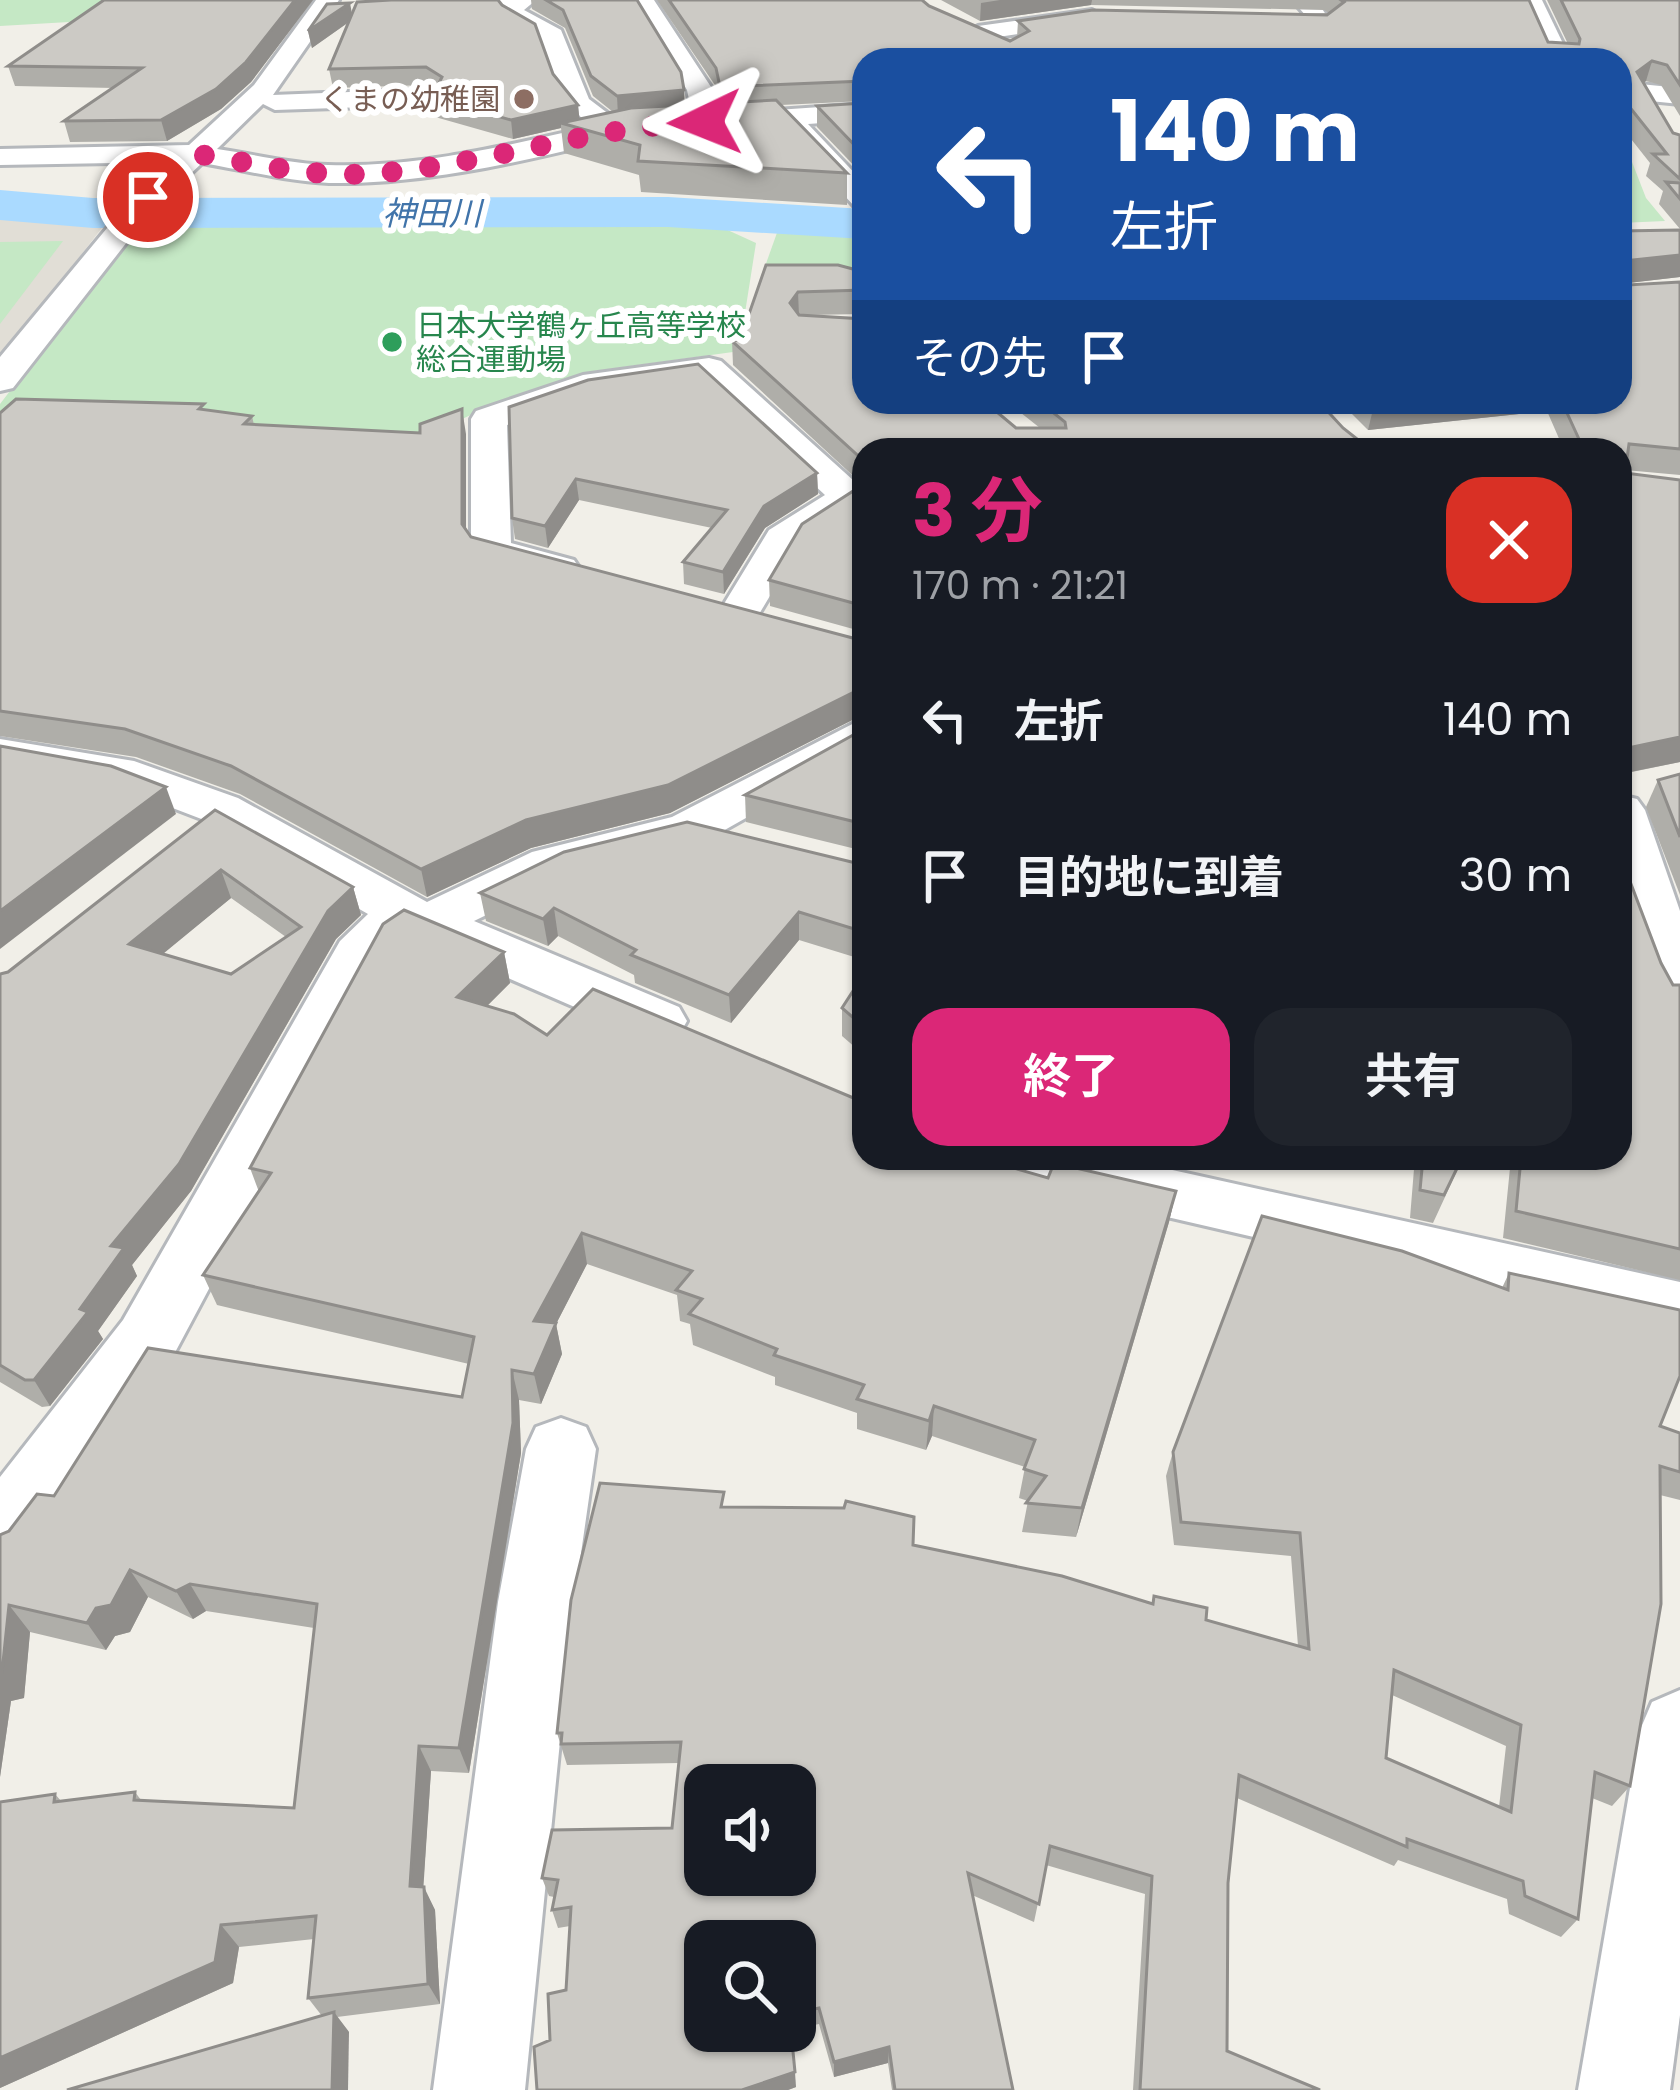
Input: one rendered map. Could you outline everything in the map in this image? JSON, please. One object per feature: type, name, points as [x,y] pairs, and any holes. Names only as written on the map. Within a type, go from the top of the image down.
[{"type":"street","points":[[392,6],[525,0]]},
{"type":"street","points":[[643,0],[700,90],[705,122]]},
{"type":"street","points":[[1303,0],[1324,22],[1338,48]]},
{"type":"street","points":[[1531,0],[1553,48]]},
{"type":"street","points":[[509,1],[514,14],[552,35],[569,96],[590,119],[612,129]]},
{"type":"street","points":[[0,380],[134,214],[190,153],[263,90],[332,6]]},
{"type":"street","points":[[1010,48],[968,29],[1111,17]]},
{"type":"street","points":[[1284,21],[1324,22]]},
{"type":"street","points":[[1634,91],[1680,95]]},
{"type":"street","points":[[1634,91],[1664,122]]},
{"type":"street","points":[[310,162],[366,96]]},
{"type":"street","points":[[365,134],[366,96]]},
{"type":"street","points":[[275,102],[427,97]]},
{"type":"street","points":[[0,157],[190,153],[310,162],[343,174],[489,158],[612,129],[852,113]]},
{"type":"street","points":[[788,119],[852,187]]},
{"type":"street","points":[[603,580],[491,550],[489,419],[583,386],[709,368],[849,497],[783,539],[740,612]]},
{"type":"street","points":[[694,605],[782,625]]},
{"type":"street","points":[[0,1533],[147,1340],[367,941],[550,864],[689,829],[852,739]]},
{"type":"street","points":[[0,753],[134,776],[221,808],[417,918],[709,1042]]},
{"type":"street","points":[[171,848],[221,808]]},
{"type":"street","points":[[689,829],[754,845]]},
{"type":"street","points":[[1632,863],[1657,974]]},
{"type":"street","points":[[1065,1170],[1680,1309]]},
{"type":"street","points":[[478,2090],[536,1602],[561,1449]]},
{"type":"street","points":[[1624,2090],[1680,1730]]},
{"type":"shaded area","points":[[0,218],[104,225],[0,361]]},
{"type":"green space","points":[[0,0],[253,0],[242,12],[0,26]]},
{"type":"green space","points":[[1632,162],[1646,198],[1665,221],[1632,222]]},
{"type":"green space","name":"日本大学鶴ヶ丘高等学校 総合運動場","points":[[136,227],[721,227],[756,243],[742,332],[733,352],[587,372],[505,399],[415,441],[0,414],[0,404]]},
{"type":"green space","points":[[778,230],[852,237],[852,288],[763,272]]},
{"type":"green space","points":[[63,241],[0,324],[0,242]]},
{"type":"building","points":[[104,0],[295,0],[246,62],[216,89],[161,120],[64,121],[142,68],[8,66]]},
{"type":"building","points":[[498,0],[535,24],[553,74],[578,105],[511,120],[404,90],[437,87],[442,77],[426,67],[329,69],[357,2]]},
{"type":"building","points":[[546,0],[637,0],[681,72],[684,90],[617,96],[591,76],[563,10]]},
{"type":"building","points":[[669,0],[922,0],[1010,41],[1029,31],[1018,21],[1093,10],[1327,15],[1344,2],[1341,0],[1529,0],[1548,42],[1579,44],[1561,0],[1680,0],[1680,85],[1667,65],[1652,61],[1637,72],[1673,133],[1680,135],[1680,179],[1653,154],[1667,154],[1632,110],[1632,48],[852,48],[852,82],[720,87],[716,68]]},
{"type":"building","points":[[350,3],[308,31],[327,4]]},
{"type":"building","points":[[776,100],[847,173],[638,161],[640,145],[561,123],[631,108]]},
{"type":"building","points":[[852,104],[852,142],[817,106]]},
{"type":"building","points":[[1666,182],[1680,183],[1680,199]]},
{"type":"building","points":[[1680,230],[1680,255],[1632,260],[1632,231]]},
{"type":"building","points":[[766,265],[838,265],[852,269],[852,290],[798,292],[790,303],[799,315],[852,318],[852,414],[999,414],[1016,428],[1066,428],[1055,414],[1330,414],[1356,438],[852,438],[852,450],[732,341],[740,340]]},
{"type":"building","points":[[1680,282],[1680,449],[1632,444],[1632,438],[1578,438],[1568,414],[1632,414],[1632,285]]},
{"type":"building","points":[[698,364],[817,473],[764,506],[723,572],[683,562],[727,510],[576,479],[545,526],[512,518],[509,407],[588,380]]},
{"type":"building","points":[[16,399],[204,404],[199,409],[252,416],[244,424],[420,433],[420,424],[462,409],[462,524],[471,537],[852,638],[852,693],[668,785],[526,820],[421,869],[231,766],[125,729],[0,711],[0,413]]},
{"type":"building","points":[[1632,474],[1680,480],[1680,737],[1632,747]]},
{"type":"building","points":[[852,492],[852,603],[769,580],[802,524]]},
{"type":"building","points":[[852,736],[852,821],[745,795]]},
{"type":"building","points":[[0,746],[111,766],[166,787],[0,911]]},
{"type":"building","points":[[1680,774],[1680,837],[1658,780]]},
{"type":"building","points":[[215,810],[353,887],[328,911],[179,1164],[111,1246],[124,1248],[80,1309],[88,1312],[34,1380],[25,1380],[0,1365],[0,974]],"holes":[[[221,870],[301,927],[231,974],[129,944]]]},
{"type":"building","points":[[687,822],[852,862],[852,928],[799,912],[729,995],[631,955],[636,950],[554,908],[543,919],[480,893],[564,852]]},
{"type":"building","points":[[1632,887],[1661,963],[1673,985],[1680,985],[1680,1249],[1516,1211],[1520,1170],[1632,1170]]},
{"type":"building","points":[[404,910],[504,952],[457,997],[514,1014],[547,1035],[593,989],[852,1097],[852,1170],[1020,1170],[1048,1178],[1051,1170],[1084,1170],[1176,1191],[1082,1508],[1026,1503],[1046,1476],[1024,1469],[1035,1440],[934,1406],[929,1421],[857,1399],[864,1385],[774,1355],[777,1349],[689,1314],[702,1299],[676,1290],[692,1271],[582,1233],[534,1321],[556,1323],[534,1374],[512,1370],[513,1423],[459,1748],[419,1746],[410,1886],[424,1887],[428,1984],[308,1998],[316,1916],[221,1925],[215,1962],[0,2058],[0,1802],[55,1794],[54,1802],[135,1792],[134,1800],[294,1808],[317,1604],[190,1584],[176,1591],[130,1570],[111,1605],[96,1608],[87,1623],[9,1605],[0,1672],[0,1535],[9,1531],[37,1494],[54,1496],[148,1348],[462,1397],[474,1337],[203,1275],[271,1173],[250,1168],[383,924]]},
{"type":"building","points":[[852,993],[852,1017],[842,1008]]},
{"type":"building","points":[[1422,1170],[1456,1170],[1444,1195],[1420,1190]]},
{"type":"building","points":[[1262,1216],[1402,1251],[1508,1290],[1509,1273],[1680,1310],[1680,1376],[1660,1426],[1680,1433],[1680,1472],[1660,1466],[1661,1604],[1630,1786],[1595,1772],[1578,1919],[1525,1896],[1523,1881],[1407,1839],[1407,1847],[1239,1775],[1228,1883],[1227,2051],[1320,2090],[1140,2090],[1152,1876],[1050,1846],[1039,1904],[968,1873],[1013,2090],[895,2090],[889,2047],[834,2062],[816,2009],[816,1920],[684,1920],[684,2052],[793,2052],[795,2072],[742,2090],[537,2090],[534,2047],[550,2040],[548,1994],[566,1990],[571,1907],[552,1910],[558,1880],[542,1878],[552,1830],[672,1828],[681,1742],[561,1744],[562,1733],[557,1733],[571,1600],[600,1483],[724,1492],[721,1507],[844,1508],[846,1501],[914,1517],[913,1545],[1062,1576],[1153,1604],[1154,1596],[1207,1608],[1206,1620],[1309,1649],[1300,1533],[1181,1522],[1173,1452]],"holes":[[[1394,1670],[1521,1725],[1511,1812],[1386,1758]]]},
{"type":"building","points":[[334,2012],[332,2090],[67,2090]]},
{"type":"waterway","name":"神田川","points":[[0,205],[93,213],[668,212],[852,223]]},
{"type":"place","name":"くまの幼稚園","points":[[524,99]]},
{"type":"place","name":"日本大学鶴ヶ丘高等学校 総合運動場","points":[[392,342]]},
{"type":"route","points":[[148,197],[190,153],[322,174],[367,174],[489,158],[633,125],[705,122]]}]
